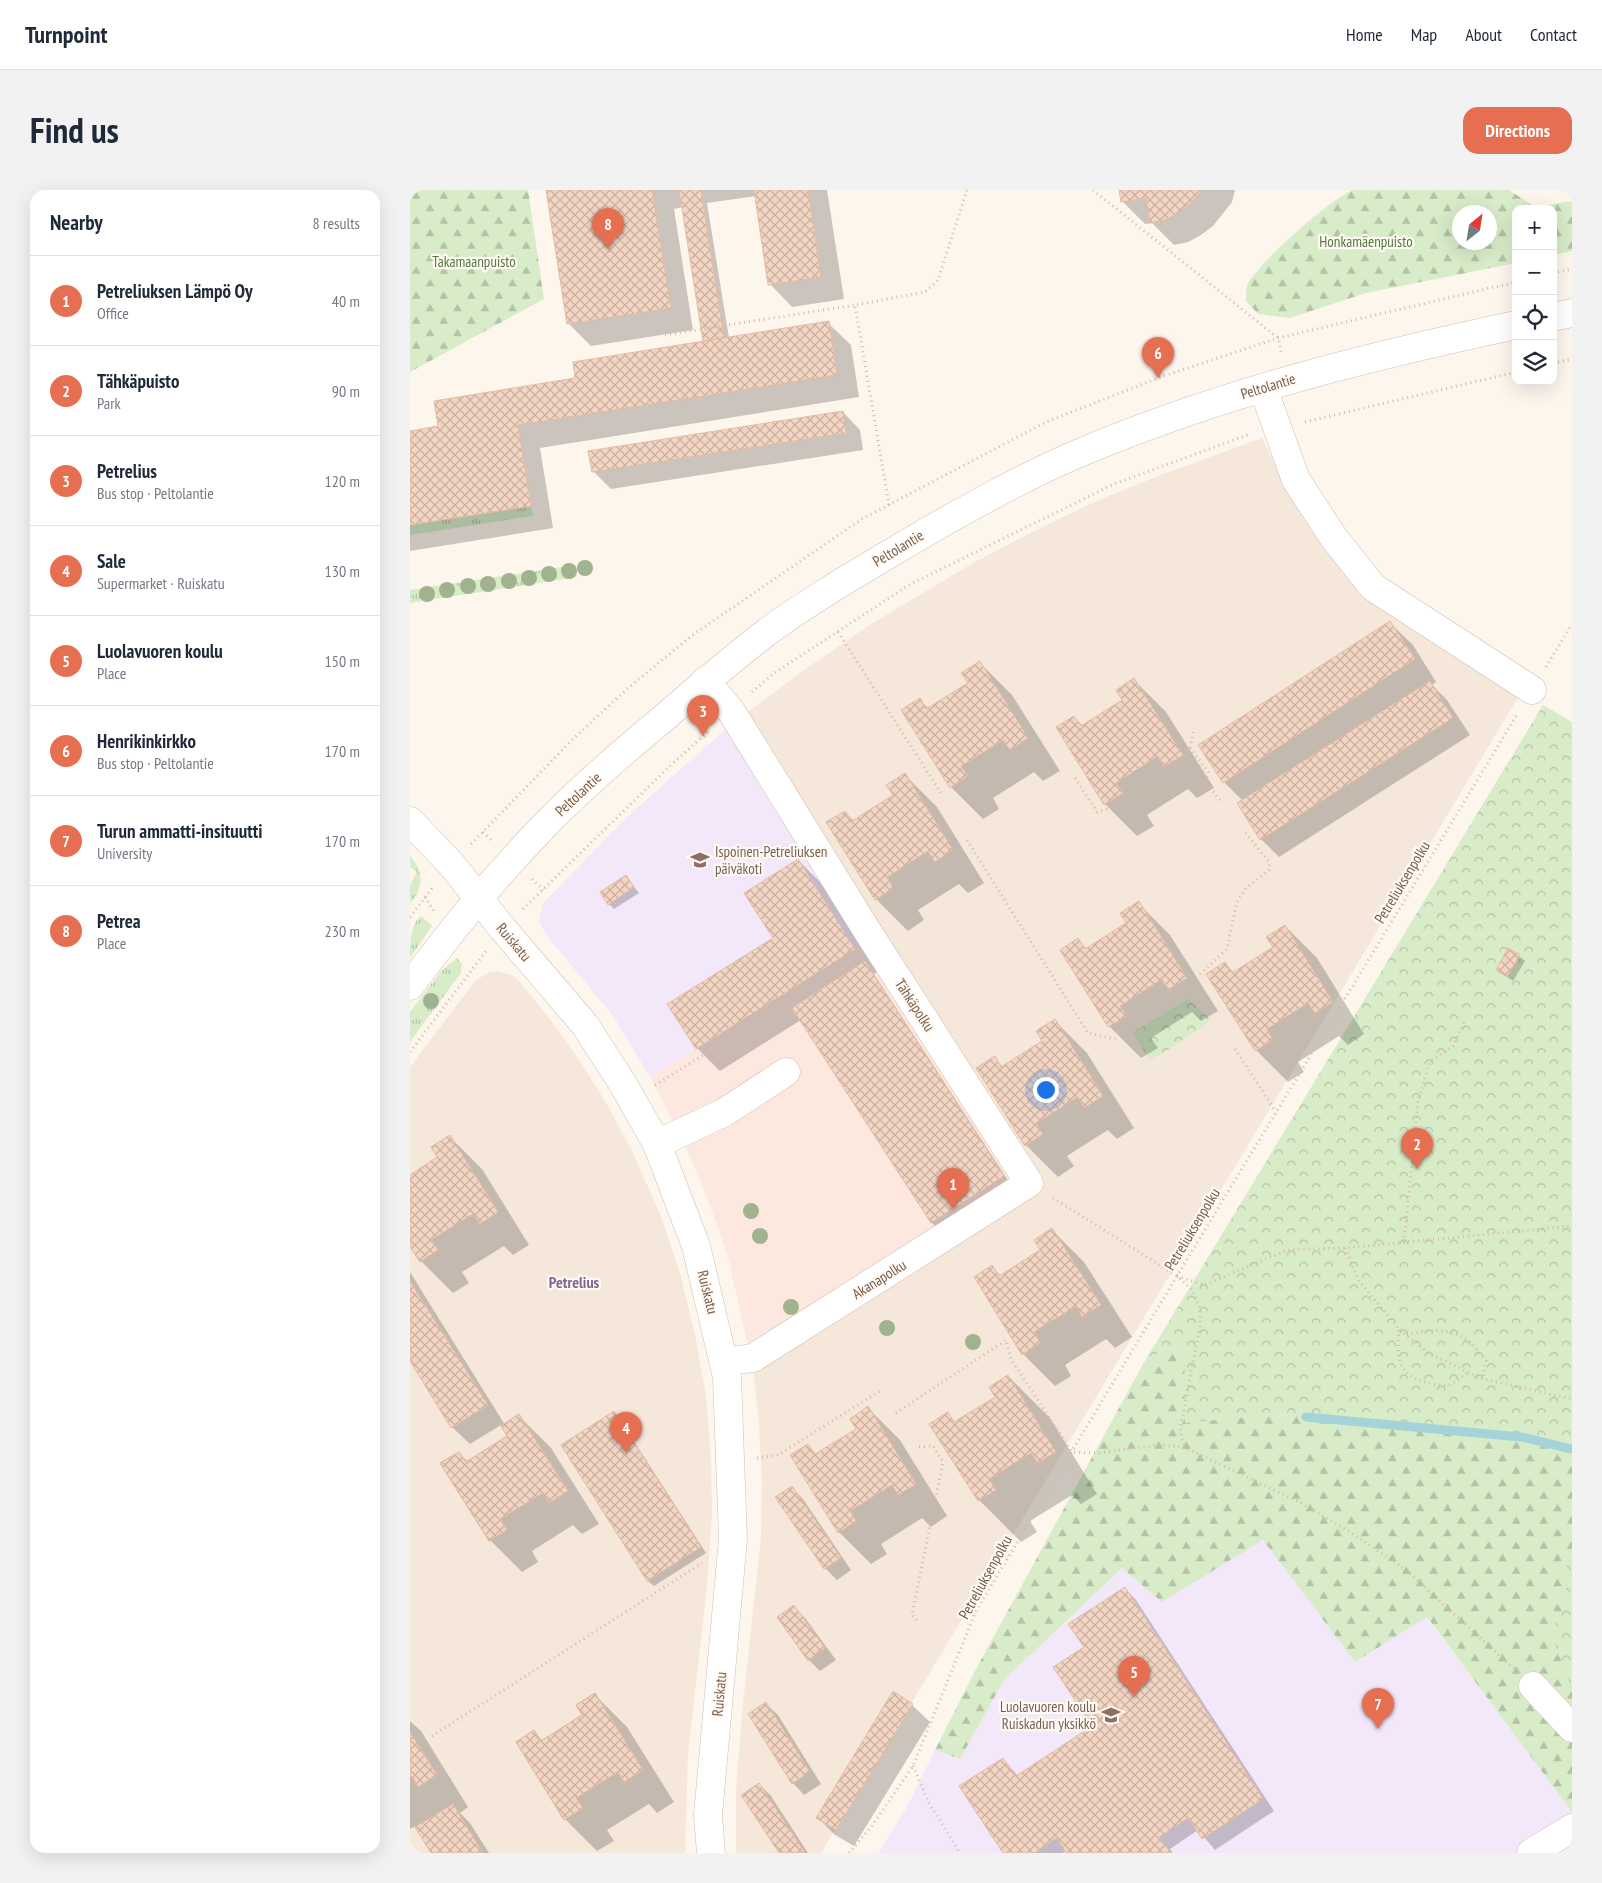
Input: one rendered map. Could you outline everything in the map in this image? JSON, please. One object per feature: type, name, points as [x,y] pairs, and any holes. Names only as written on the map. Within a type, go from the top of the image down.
[{"type":"street","points":[[1557,316],[1572,313]]},
{"type":"street","name":"Peltolantie","points":[[410,986],[448,934],[479,898],[523,848],[583,788],[705,681],[769,631],[866,568],[942,523],[1076,455],[1191,410],[1289,379],[1387,354],[1512,326]]},
{"type":"street","points":[[1263,388],[1276,429],[1296,480],[1334,538],[1373,587],[1532,690]]},
{"type":"street","name":"Tähkäpolku","points":[[705,681],[731,711],[878,947],[1029,1183]]},
{"type":"street","name":"Ruiskatu","points":[[410,821],[452,865],[503,929],[585,1025],[623,1084],[657,1144],[696,1246],[727,1377],[733,1539],[708,1815],[711,1853]]},
{"type":"street","points":[[657,1144],[725,1112],[786,1072]]},
{"type":"street","name":"Akanapolku","points":[[724,1362],[753,1358],[1029,1183]]},
{"type":"street","points":[[1533,1686],[1572,1728]]},
{"type":"street","points":[[1534,1852],[1572,1828]]},
{"type":"path","points":[[665,335],[925,292],[938,280],[967,190]]},
{"type":"path","points":[[1093,190],[1278,338]]},
{"type":"path","points":[[1557,272],[1572,269]]},
{"type":"path","points":[[855,304],[889,505]]},
{"type":"path","points":[[1557,362],[1572,359]]},
{"type":"path","points":[[410,1052],[475,963],[503,929],[671,765],[773,674],[909,585],[1114,484],[1252,433],[1276,429],[1512,373]]},
{"type":"path","name":"Petreliuksenpolku","points":[[849,1853],[872,1826],[913,1766],[976,1611],[1572,624]]},
{"type":"path","points":[[838,632],[941,793]]},
{"type":"path","points":[[1143,799],[1178,766],[1190,748],[1194,729]]},
{"type":"path","points":[[1190,748],[1209,773],[1205,782]]},
{"type":"path","points":[[1075,778],[1097,812],[1205,782]]},
{"type":"path","points":[[1205,782],[1220,800]]},
{"type":"path","points":[[1200,974],[1227,949],[1237,902],[1246,888],[1268,870],[1269,862],[1244,831]]},
{"type":"path","points":[[967,840],[1088,1033],[1118,1040]]},
{"type":"path","points":[[653,1087],[878,947]]},
{"type":"path","points":[[1404,1242],[1418,1101],[1429,1065],[1432,1060],[1453,1046],[1464,1022]]},
{"type":"path","points":[[1235,1049],[1276,1112]]},
{"type":"path","points":[[1029,1183],[1177,1276],[1193,1291],[1200,1309],[1200,1327],[1180,1429],[1184,1447]]},
{"type":"path","points":[[1177,1276],[1204,1285],[1287,1250],[1345,1248],[1572,1226]]},
{"type":"path","points":[[1345,1248],[1359,1281],[1399,1329],[1430,1354],[1483,1379],[1572,1399]]},
{"type":"path","points":[[1399,1329],[1397,1349],[1403,1369],[1415,1380],[1448,1385],[1468,1372]]},
{"type":"path","points":[[1406,1335],[1436,1330],[1453,1334],[1470,1343],[1486,1361],[1483,1379]]},
{"type":"path","points":[[896,1414],[1006,1340],[1011,1359],[1072,1452],[1098,1453],[1158,1445],[1184,1447],[1297,1501],[1350,1532],[1405,1569],[1533,1686]]},
{"type":"path","points":[[757,1458],[778,1455],[880,1391]]},
{"type":"path","points":[[919,1447],[933,1446],[943,1462],[912,1614],[919,1622]]},
{"type":"path","points":[[432,1736],[705,1562]]},
{"type":"path","points":[[913,1766],[929,1803],[960,1853]]},
{"type":"shaded area","points":[[1262,438],[1286,487],[1304,516],[1522,691],[821,1853],[736,1853],[736,1792],[741,1723],[761,1536],[762,1480],[753,1368],[1038,1173],[745,714],[871,624],[975,562],[1099,500]]},
{"type":"shaded area","name":"Ispoinen-Petreliuksen päiväkoti","points":[[728,727],[866,942],[650,1077],[614,1017],[547,936],[539,921],[543,903],[628,816]]},
{"type":"shaded area","points":[[866,942],[1015,1176],[748,1346],[729,1261],[710,1205],[687,1150],[650,1077]]},
{"type":"shaded area","points":[[497,971],[512,975],[519,981],[576,1055],[607,1104],[633,1153],[662,1219],[680,1273],[695,1335],[706,1396],[711,1461],[712,1512],[707,1587],[688,1754],[685,1853],[410,1853],[410,1067],[475,981],[489,972]]},
{"type":"shaded area","points":[[1263,1539],[1355,1662],[1426,1617],[1572,1812],[1572,1853],[878,1853],[907,1807],[935,1750],[960,1759],[1004,1680],[1122,1568],[1162,1601]]},
{"type":"green space","name":"Takamaanpuisto","points":[[410,190],[528,190],[544,299],[410,372]]},
{"type":"green space","name":"Honkamäenpuisto","points":[[1353,190],[1509,190],[1532,205],[1512,205],[1512,264],[1366,293],[1290,318],[1258,314],[1246,301],[1247,286],[1252,277],[1295,233],[1329,205]]},
{"type":"green space","name":"Honkamäenpuisto","points":[[1572,201],[1572,251],[1557,254],[1557,205],[1547,205]]},
{"type":"green space","points":[[531,506],[533,516],[410,535],[410,525]]},
{"type":"green space","points":[[575,565],[577,577],[410,603],[410,590]]},
{"type":"green space","points":[[1543,705],[1572,722],[1572,1449],[1521,1437],[1280,1414],[1185,1423],[1184,1351],[1166,1347],[1142,1366]]},
{"type":"green space","points":[[410,856],[420,874],[420,886],[410,904],[410,885],[417,872],[410,867]]},
{"type":"green space","points":[[421,916],[432,926],[410,958],[413,929]]},
{"type":"green space","points":[[457,958],[462,964],[461,973],[410,1042],[410,1012],[442,970]]},
{"type":"green space","points":[[1188,999],[1211,1020],[1170,1049],[1150,1060],[1132,1033]]},
{"type":"green space","points":[[1572,1242],[1572,1812],[1427,1617],[1355,1662],[1263,1540],[1162,1602],[1122,1568],[1004,1680],[960,1759],[935,1750],[976,1669],[1142,1366],[1166,1347],[1184,1351],[1280,1414],[1305,1416]]},
{"type":"green space","points":[[1572,1552],[1572,1689],[1551,1634],[1566,1601],[1567,1557]]},
{"type":"building","points":[[546,190],[652,190],[671,308],[567,324]]},
{"type":"building","points":[[679,190],[701,190],[724,338],[703,341]]},
{"type":"building","points":[[754,190],[808,190],[821,277],[768,285]]},
{"type":"building","points":[[1119,190],[1202,190],[1191,203],[1178,213],[1165,220],[1150,223],[1146,198],[1121,202]]},
{"type":"building","points":[[829,321],[837,375],[518,425],[531,506],[410,525],[410,431],[438,426],[434,401],[575,378],[573,362]]},
{"type":"building","points":[[843,411],[846,433],[592,472],[588,451]]},
{"type":"building","points":[[1390,621],[1415,659],[1223,783],[1198,745]]},
{"type":"building","points":[[980,661],[1028,738],[1010,750],[1003,740],[961,766],[968,776],[950,788],[901,710],[920,698],[926,709],[968,683],[961,673]]},
{"type":"building","points":[[1134,678],[1183,755],[1164,767],[1158,756],[1116,783],[1123,793],[1104,805],[1056,727],[1074,716],[1081,726],[1122,700],[1116,690]]},
{"type":"building","points":[[1430,681],[1453,718],[1260,840],[1237,803]]},
{"type":"building","points":[[905,773],[953,850],[935,862],[928,851],[887,877],[893,888],[875,900],[826,822],[845,811],[852,821],[893,795],[886,785]]},
{"type":"building","points":[[798,859],[855,949],[696,1049],[667,1004],[773,938],[744,893]]},
{"type":"building","points":[[626,875],[634,887],[608,905],[600,892]]},
{"type":"building","points":[[1139,901],[1187,978],[1168,990],[1162,979],[1120,1006],[1127,1016],[1108,1027],[1060,950],[1078,938],[1085,949],[1126,923],[1120,913]]},
{"type":"building","points":[[1285,925],[1333,1002],[1315,1013],[1308,1003],[1267,1029],[1273,1040],[1255,1051],[1206,974],[1225,962],[1232,973],[1273,947],[1266,937]]},
{"type":"building","points":[[1508,948],[1520,955],[1507,977],[1496,970]]},
{"type":"building","points":[[865,961],[1004,1176],[931,1223],[792,1008]]},
{"type":"building","points":[[1055,1019],[1103,1096],[1084,1108],[1078,1097],[1036,1123],[1043,1134],[1025,1146],[976,1068],[995,1056],[1001,1067],[1042,1041],[1036,1031]]},
{"type":"building","points":[[450,1135],[498,1212],[480,1224],[473,1214],[431,1240],[438,1250],[420,1262],[410,1247],[410,1175],[437,1157],[431,1147]]},
{"type":"building","points":[[1052,1228],[1101,1305],[1082,1317],[1076,1306],[1034,1332],[1040,1343],[1022,1355],[974,1277],[992,1265],[999,1276],[1040,1250],[1034,1240]]},
{"type":"building","points":[[410,1281],[488,1405],[451,1428],[410,1361]]},
{"type":"building","points":[[1008,1375],[1056,1452],[1038,1463],[1031,1453],[989,1479],[996,1490],[978,1501],[929,1424],[948,1412],[954,1422],[995,1397],[989,1387]]},
{"type":"building","points":[[868,1406],[916,1484],[898,1495],[892,1485],[850,1511],[856,1521],[838,1533],[790,1455],[808,1444],[815,1454],[856,1429],[850,1419]]},
{"type":"building","points":[[614,1411],[701,1547],[647,1581],[561,1445]]},
{"type":"building","points":[[519,1414],[568,1491],[549,1503],[543,1493],[500,1519],[507,1530],[489,1541],[440,1463],[459,1452],[466,1462],[507,1436],[501,1426]]},
{"type":"building","points":[[519,1414],[568,1491],[549,1503],[543,1493],[500,1519],[507,1530],[489,1541],[440,1463],[459,1452],[466,1462],[507,1436],[501,1426]]},
{"type":"building","points":[[792,1486],[841,1558],[824,1569],[775,1497]]},
{"type":"building","name":"Luolavuoren koulu Ruiskadun yksikkö","points":[[1125,1587],[1263,1799],[1202,1839],[1188,1818],[1159,1837],[1171,1853],[1066,1853],[1057,1838],[1034,1853],[1003,1853],[959,1786],[1003,1758],[1016,1776],[1092,1726],[1053,1667],[1084,1647],[1068,1624]]},
{"type":"building","points":[[794,1605],[825,1648],[808,1661],[777,1617]]},
{"type":"building","points":[[893,1691],[913,1704],[836,1830],[816,1818]]},
{"type":"building","points":[[595,1693],[643,1770],[624,1782],[618,1772],[576,1798],[583,1808],[564,1820],[516,1742],[534,1730],[541,1741],[582,1715],[576,1705]]},
{"type":"building","points":[[595,1693],[643,1770],[624,1782],[618,1772],[576,1798],[583,1808],[564,1820],[516,1742],[534,1730],[541,1741],[582,1715],[576,1705]]},
{"type":"building","points":[[766,1702],[810,1772],[792,1784],[748,1714]]},
{"type":"building","points":[[410,1732],[437,1775],[418,1787],[412,1776],[410,1777]]},
{"type":"building","points":[[410,1732],[437,1775],[418,1787],[412,1776],[410,1777]]},
{"type":"building","points":[[759,1783],[805,1853],[779,1853],[741,1795]]},
{"type":"building","points":[[453,1804],[483,1853],[431,1853],[415,1827]]},
{"type":"waterway","points":[[1306,1417],[1521,1437],[1572,1449]]},
{"type":"place","name":"Petrea","points":[[608,249]]},
{"type":"place","name":"Henrikinkirkko","points":[[1158,378]]},
{"type":"place","name":"Petrelius","points":[[703,736]]},
{"type":"place","name":"Ispoinen-Petreliuksen päiväkoti","points":[[700,860]]},
{"type":"place","name":"Tähkäpuisto","points":[[1417,1169]]},
{"type":"place","name":"Petreliuksen Lämpö Oy","points":[[953,1209]]},
{"type":"place","name":"Sale","points":[[626,1453]]},
{"type":"place","name":"Luolavuoren koulu","points":[[1134,1697]]},
{"type":"place","name":"Luolavuoren koulu Ruiskadun yksikkö","points":[[1111,1715]]},
{"type":"place","name":"Turun ammatti-insituutti","points":[[1378,1729]]},
{"type":"district","name":"Petrelius","points":[[574,1282]]}]
